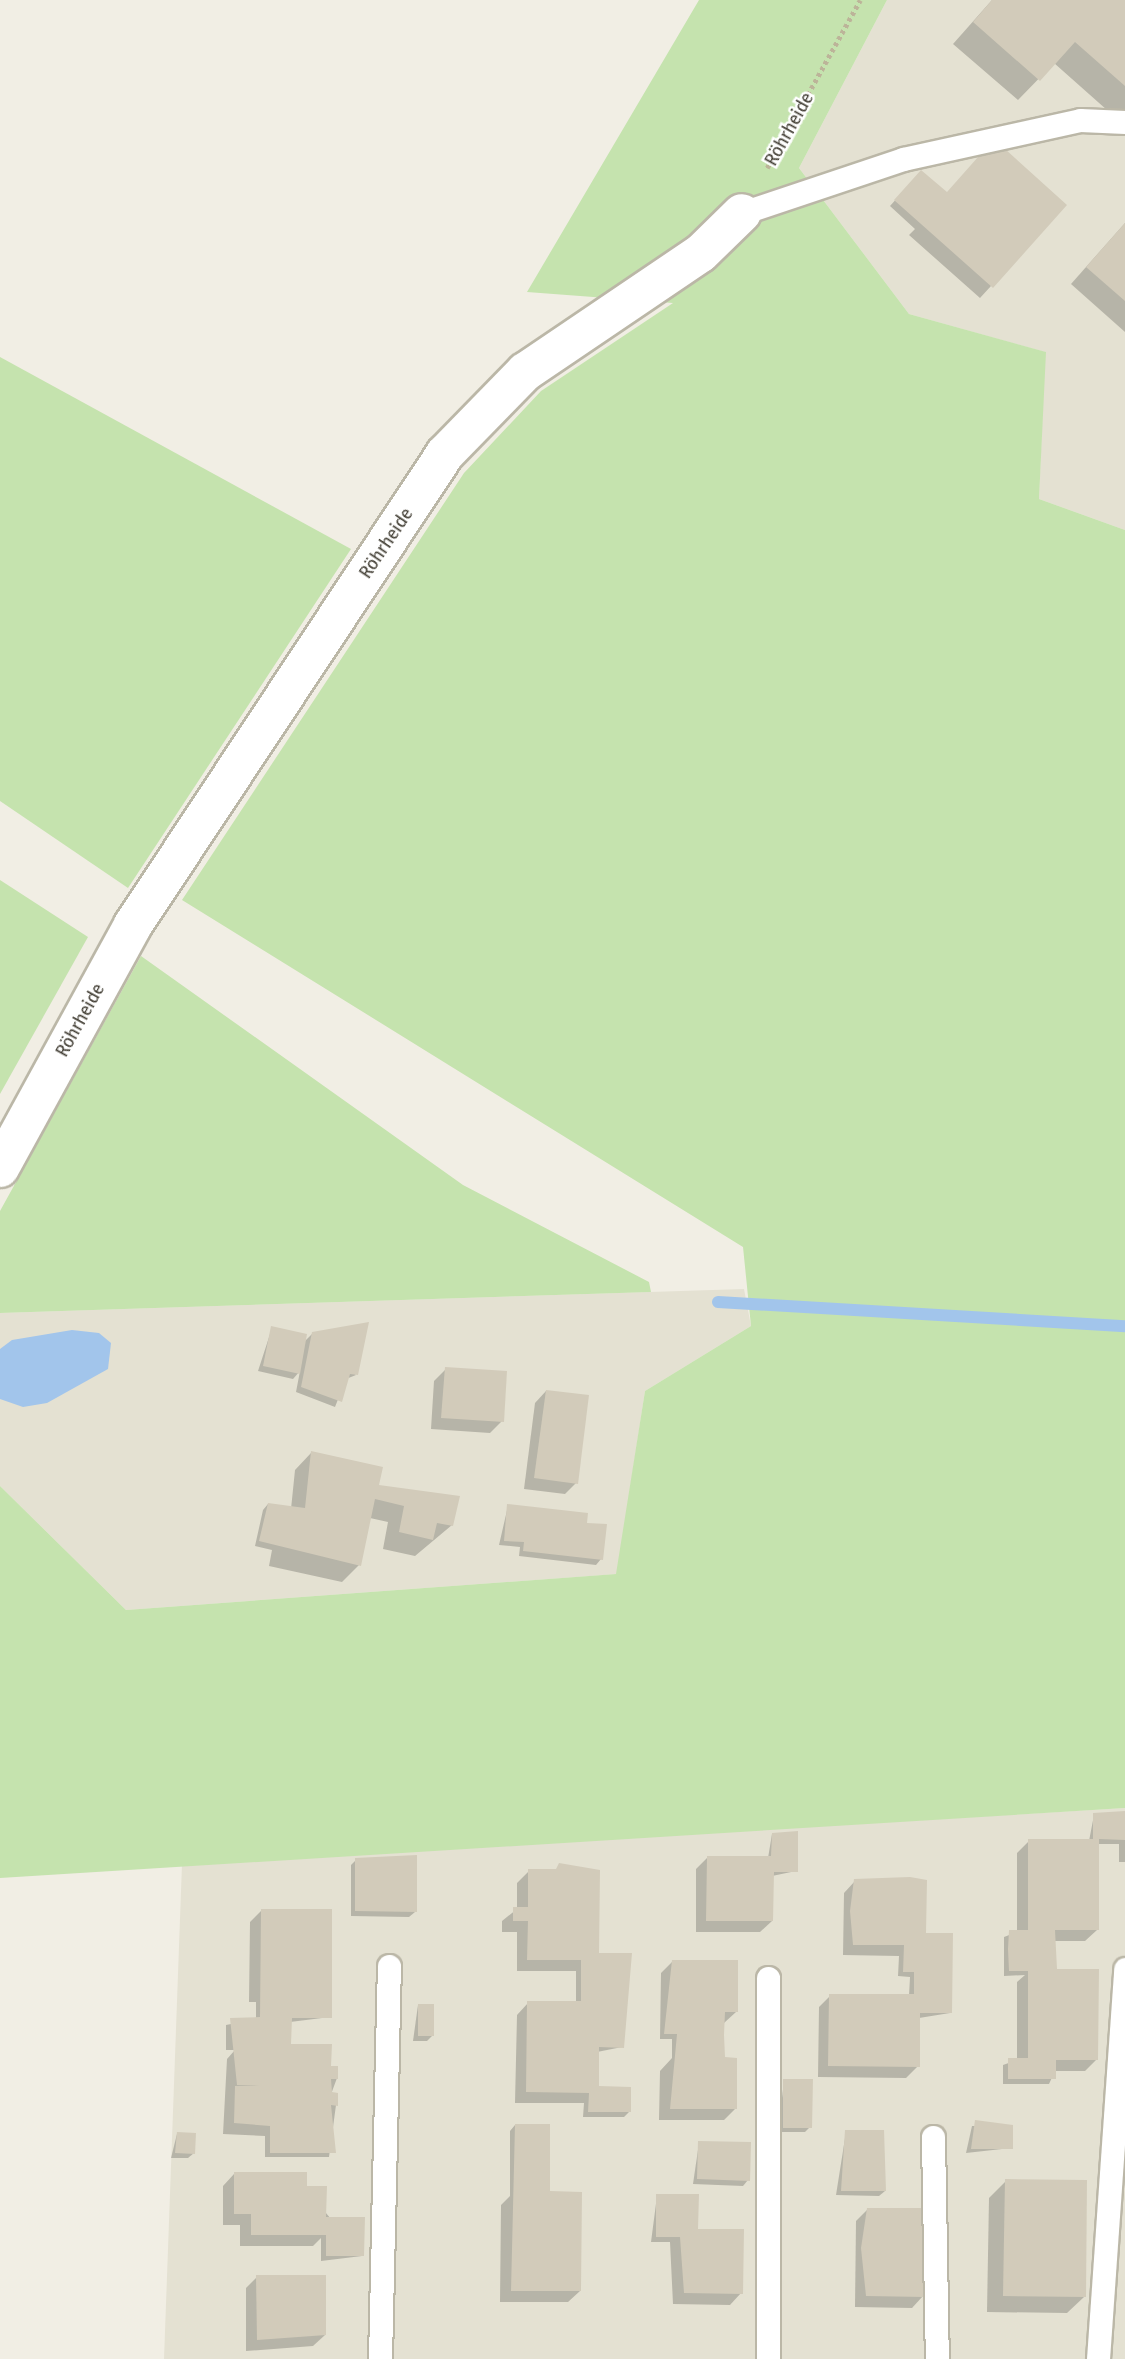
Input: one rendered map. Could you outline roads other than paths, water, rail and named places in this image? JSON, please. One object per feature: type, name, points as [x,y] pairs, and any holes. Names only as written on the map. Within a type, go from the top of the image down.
[{"type":"street","name":"Röhrheide","points":[[0,1168],[133,925],[445,454],[525,372],[701,253],[742,213]]},
{"type":"lane","points":[[742,213],[903,159],[1080,120],[1125,122]]},
{"type":"lane","points":[[380,2359],[389,1966]]},
{"type":"lane","points":[[1098,2359],[1125,1969]]},
{"type":"lane","points":[[768,1978],[768,2359]]},
{"type":"lane","points":[[933,2137],[937,2359]]},
{"type":"water","points":[[72,1330],[99,1333],[111,1343],[108,1369],[47,1403],[23,1407],[0,1399],[0,1349],[12,1340]]},
{"type":"waterway","points":[[718,1302],[1125,1326]]}]
